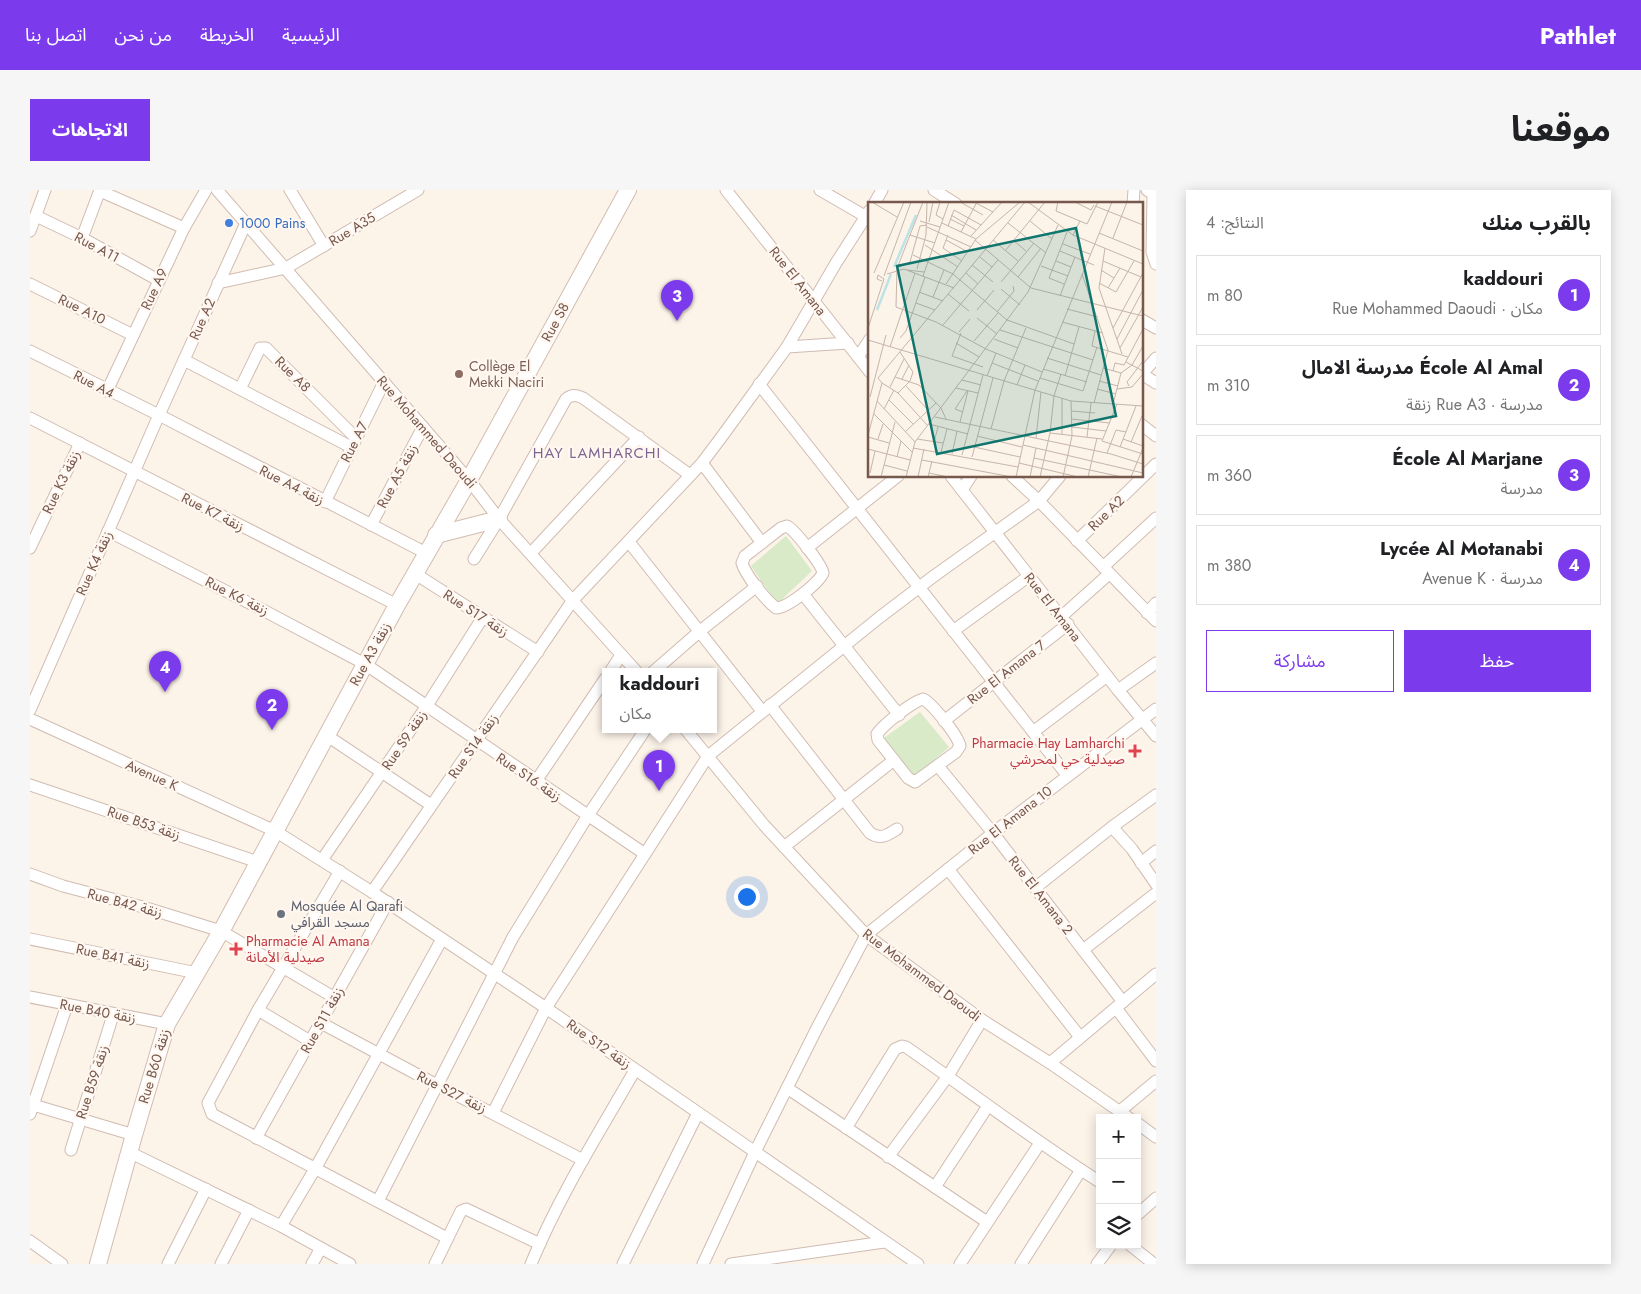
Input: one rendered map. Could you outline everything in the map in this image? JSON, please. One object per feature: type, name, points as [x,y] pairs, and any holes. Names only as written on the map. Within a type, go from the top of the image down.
[{"type":"street","points":[[30,231],[45,190]]},
{"type":"street","points":[[82,238],[100,190],[184,228]]},
{"type":"street","name":"Rue A9","points":[[107,390],[158,280],[184,228],[206,190]]},
{"type":"street","name":"Rue Mohammed Daoudi","points":[[217,190],[423,426],[499,519],[633,668]]},
{"type":"street","name":"Rue A35","points":[[218,283],[286,268],[418,190]]},
{"type":"street","name":"Rue S8","points":[[469,480],[628,190]]},
{"type":"street","name":"Rue El Amana","points":[[726,190],[868,370]]},
{"type":"street","points":[[820,190],[868,215]]},
{"type":"street","points":[[875,202],[882,190]]},
{"type":"street","points":[[934,190],[953,202]]},
{"type":"street","points":[[295,192],[324,246]]},
{"type":"street","points":[[1152,194],[1152,252],[1156,264]]},
{"type":"street","name":"Rue S14 زنقة","points":[[372,892],[573,600],[702,463],[787,347],[836,263],[868,215]]},
{"type":"street","name":"Rue A11","points":[[36,216],[82,238],[158,280]]},
{"type":"street","name":"Rue A2","points":[[159,415],[246,223]]},
{"type":"street","name":"Rue A10","points":[[30,284],[133,335]]},
{"type":"street","points":[[1144,321],[1156,328]]},
{"type":"street","points":[[858,357],[868,342]]},
{"type":"street","points":[[787,347],[848,343]]},
{"type":"street","name":"Rue A8","points":[[240,389],[260,348],[266,348],[354,443]]},
{"type":"street","name":"Rue A4","points":[[30,351],[159,415]]},
{"type":"street","points":[[1144,372],[1156,358]]},
{"type":"street","points":[[184,360],[354,443]]},
{"type":"street","points":[[1144,375],[1156,383]]},
{"type":"street","name":"Rue A7","points":[[325,502],[384,382]]},
{"type":"street","points":[[759,384],[1067,775]]},
{"type":"street","points":[[474,559],[499,519],[566,399],[570,396],[576,395],[583,398],[690,475]]},
{"type":"street","name":"Rue K4 زنقة","points":[[30,710],[159,415]]},
{"type":"street","name":"Rue A4 زنقة","points":[[159,415],[426,553]]},
{"type":"street","name":"Rue K7 زنقة","points":[[30,418],[397,605]]},
{"type":"street","name":"Rue A5 زنقة","points":[[370,525],[423,426]]},
{"type":"street","points":[[1144,427],[1156,436]]},
{"type":"street","points":[[531,553],[639,437]]},
{"type":"street","name":"Rue K3 زنقة","points":[[30,548],[80,443]]},
{"type":"street","points":[[702,463],[762,543]]},
{"type":"street","name":"Rue A2","points":[[1144,472],[1156,464]]},
{"type":"street","points":[[807,548],[895,478]]},
{"type":"street","name":"Rue El Amana","points":[[953,478],[1156,736]]},
{"type":"street","points":[[962,490],[970,478]]},
{"type":"street","points":[[1014,478],[1156,621]]},
{"type":"street","points":[[493,1113],[546,1008],[708,756],[919,587],[1039,502],[1058,478]]},
{"type":"street","name":"Rue A3 زنقة","points":[[275,831],[414,573],[469,480]]},
{"type":"street","name":"Rue A2","points":[[1077,541],[1132,480]]},
{"type":"street","name":"Rue El Amana 7","points":[[944,721],[995,682],[1065,620],[1106,570],[1156,518]]},
{"type":"street","points":[[436,535],[499,519]]},
{"type":"street","points":[[787,526],[792,529],[807,548],[821,567],[823,573],[803,594],[785,606],[776,608],[744,570],[742,563],[745,556],[781,528],[787,526]]},
{"type":"street","name":"Rue K6 زنقة","points":[[108,531],[262,608],[365,664]]},
{"type":"street","points":[[628,542],[700,631],[870,833],[881,837],[898,829]]},
{"type":"street","name":"Rue S17 زنقة","points":[[414,573],[538,652]]},
{"type":"street","points":[[953,631],[1029,576]]},
{"type":"street","points":[[658,668],[700,631],[757,586]]},
{"type":"street","points":[[803,594],[899,715]]},
{"type":"street","points":[[1147,613],[1156,603]]},
{"type":"street","name":"Rue S9 زنقة","points":[[322,860],[426,707],[483,617]]},
{"type":"street","points":[[613,668],[621,655]]},
{"type":"street","points":[[1118,690],[1156,663]]},
{"type":"street","name":"Rue S16 زنقة","points":[[365,664],[644,854]]},
{"type":"street","points":[[1033,732],[1107,676]]},
{"type":"street","points":[[536,781],[602,683]]},
{"type":"street","points":[[924,699],[928,701],[944,721],[958,740],[960,746],[956,752],[918,781],[912,782],[878,740],[877,734],[899,715],[924,699]]},
{"type":"street","name":"Rue El Amana 10","points":[[866,935],[992,833],[1156,709]]},
{"type":"street","name":"Avenue K","points":[[30,719],[275,831]]},
{"type":"street","points":[[378,1201],[517,930],[587,816],[643,733]]},
{"type":"street","name":"Rue Mohammed Daoudi","points":[[689,733],[764,825],[866,935],[982,1020],[1050,1063],[1124,1114]]},
{"type":"street","points":[[326,735],[431,805]]},
{"type":"street","points":[[784,847],[894,760]]},
{"type":"street","name":"Rue El Amana 2","points":[[938,766],[1083,950],[1156,1061]]},
{"type":"street","name":"Rue B53 زنقة","points":[[30,785],[258,862]]},
{"type":"street","points":[[1035,888],[1112,827],[1156,796]]},
{"type":"street","points":[[1112,827],[1156,884]]},
{"type":"street","name":"Rue S12 زنقة","points":[[275,831],[388,902],[546,1008],[918,1264]]},
{"type":"street","name":"Rue B60 زنقة","points":[[102,1262],[129,1152],[167,1024],[221,931],[275,831]]},
{"type":"street","points":[[1141,863],[1156,851]]},
{"type":"street","points":[[948,869],[1080,1037]]},
{"type":"street","points":[[340,872],[258,1010],[208,1103],[212,1114],[447,1238]]},
{"type":"street","name":"Rue B42 زنقة","points":[[30,874],[63,886],[143,907],[221,931],[335,998]]},
{"type":"street","points":[[1083,950],[1156,893]]},
{"type":"street","name":"Rue S11 زنقة","points":[[256,1138],[388,902]]},
{"type":"street","points":[[703,1264],[755,1152],[866,935]]},
{"type":"street","name":"Rue B41 زنقة","points":[[30,939],[197,973]]},
{"type":"street","points":[[281,1226],[315,1169],[442,939]]},
{"type":"street","points":[[1050,1063],[1156,974]]},
{"type":"street","name":"Rue B40 زنقة","points":[[30,997],[167,1024]]},
{"type":"street","points":[[67,1005],[31,1108],[80,1119],[134,1135]]},
{"type":"street","points":[[258,1010],[310,1041]]},
{"type":"street","name":"Rue B59 زنقة","points":[[70,1150],[114,1015]]},
{"type":"street","points":[[888,1157],[948,1076],[982,1020]]},
{"type":"street","name":"Rue S27 زنقة","points":[[321,1023],[583,1160]]},
{"type":"street","points":[[846,1128],[895,1049],[906,1047],[1040,1143],[1096,1179]]},
{"type":"street","points":[[531,1264],[583,1160],[636,1070]]},
{"type":"street","points":[[1124,1114],[1156,1081]]},
{"type":"street","points":[[787,1088],[987,1222]]},
{"type":"street","points":[[935,1187],[988,1106]]},
{"type":"street","points":[[623,1264],[698,1112]]},
{"type":"street","points":[[1141,1126],[1156,1136]]},
{"type":"street","points":[[960,1264],[1040,1143]]},
{"type":"street","points":[[129,1152],[281,1226],[350,1264]]},
{"type":"street","points":[[1021,1264],[1082,1170]]},
{"type":"street","points":[[168,1264],[206,1189]]},
{"type":"street","points":[[1141,1209],[1156,1198]]},
{"type":"street","points":[[435,1264],[461,1211],[466,1209],[540,1244]]},
{"type":"street","points":[[221,1264],[249,1210]]},
{"type":"street","points":[[30,1241],[62,1264]]},
{"type":"street","points":[[731,1264],[884,1242]]},
{"type":"street","points":[[312,1264],[321,1248]]},
{"type":"street","points":[[1097,1264],[1108,1249]]},
{"type":"street","points":[[1135,1249],[1154,1264]]},
{"type":"green space","points":[[786,536],[812,571],[777,604],[751,566]]},
{"type":"green space","points":[[920,712],[949,747],[915,777],[884,738]]},
{"type":"place","name":"1000 Pains","points":[[229,223]]},
{"type":"place","name":"École Al Marjane","points":[[677,321]]},
{"type":"place","name":"Collège El Mekki Naciri","points":[[459,374]]},
{"type":"place","name":"Lycée Al Motanabi","points":[[165,692]]},
{"type":"place","name":"École Al Amal مدرسة الامال","points":[[272,730]]},
{"type":"place","name":"Pharmacie Hay Lamharchi صيدلية حي لمحرشي","points":[[1135,751]]},
{"type":"place","name":"kaddouri","points":[[659,791]]},
{"type":"place","name":"Mosquée Al Qarafi مسجد القرافي","points":[[281,914]]},
{"type":"place","name":"Pharmacie Al Amana صيدلية الأمانة","points":[[236,949]]},
{"type":"district","name":"HAY LAMHARCHI","points":[[597,453]]}]
